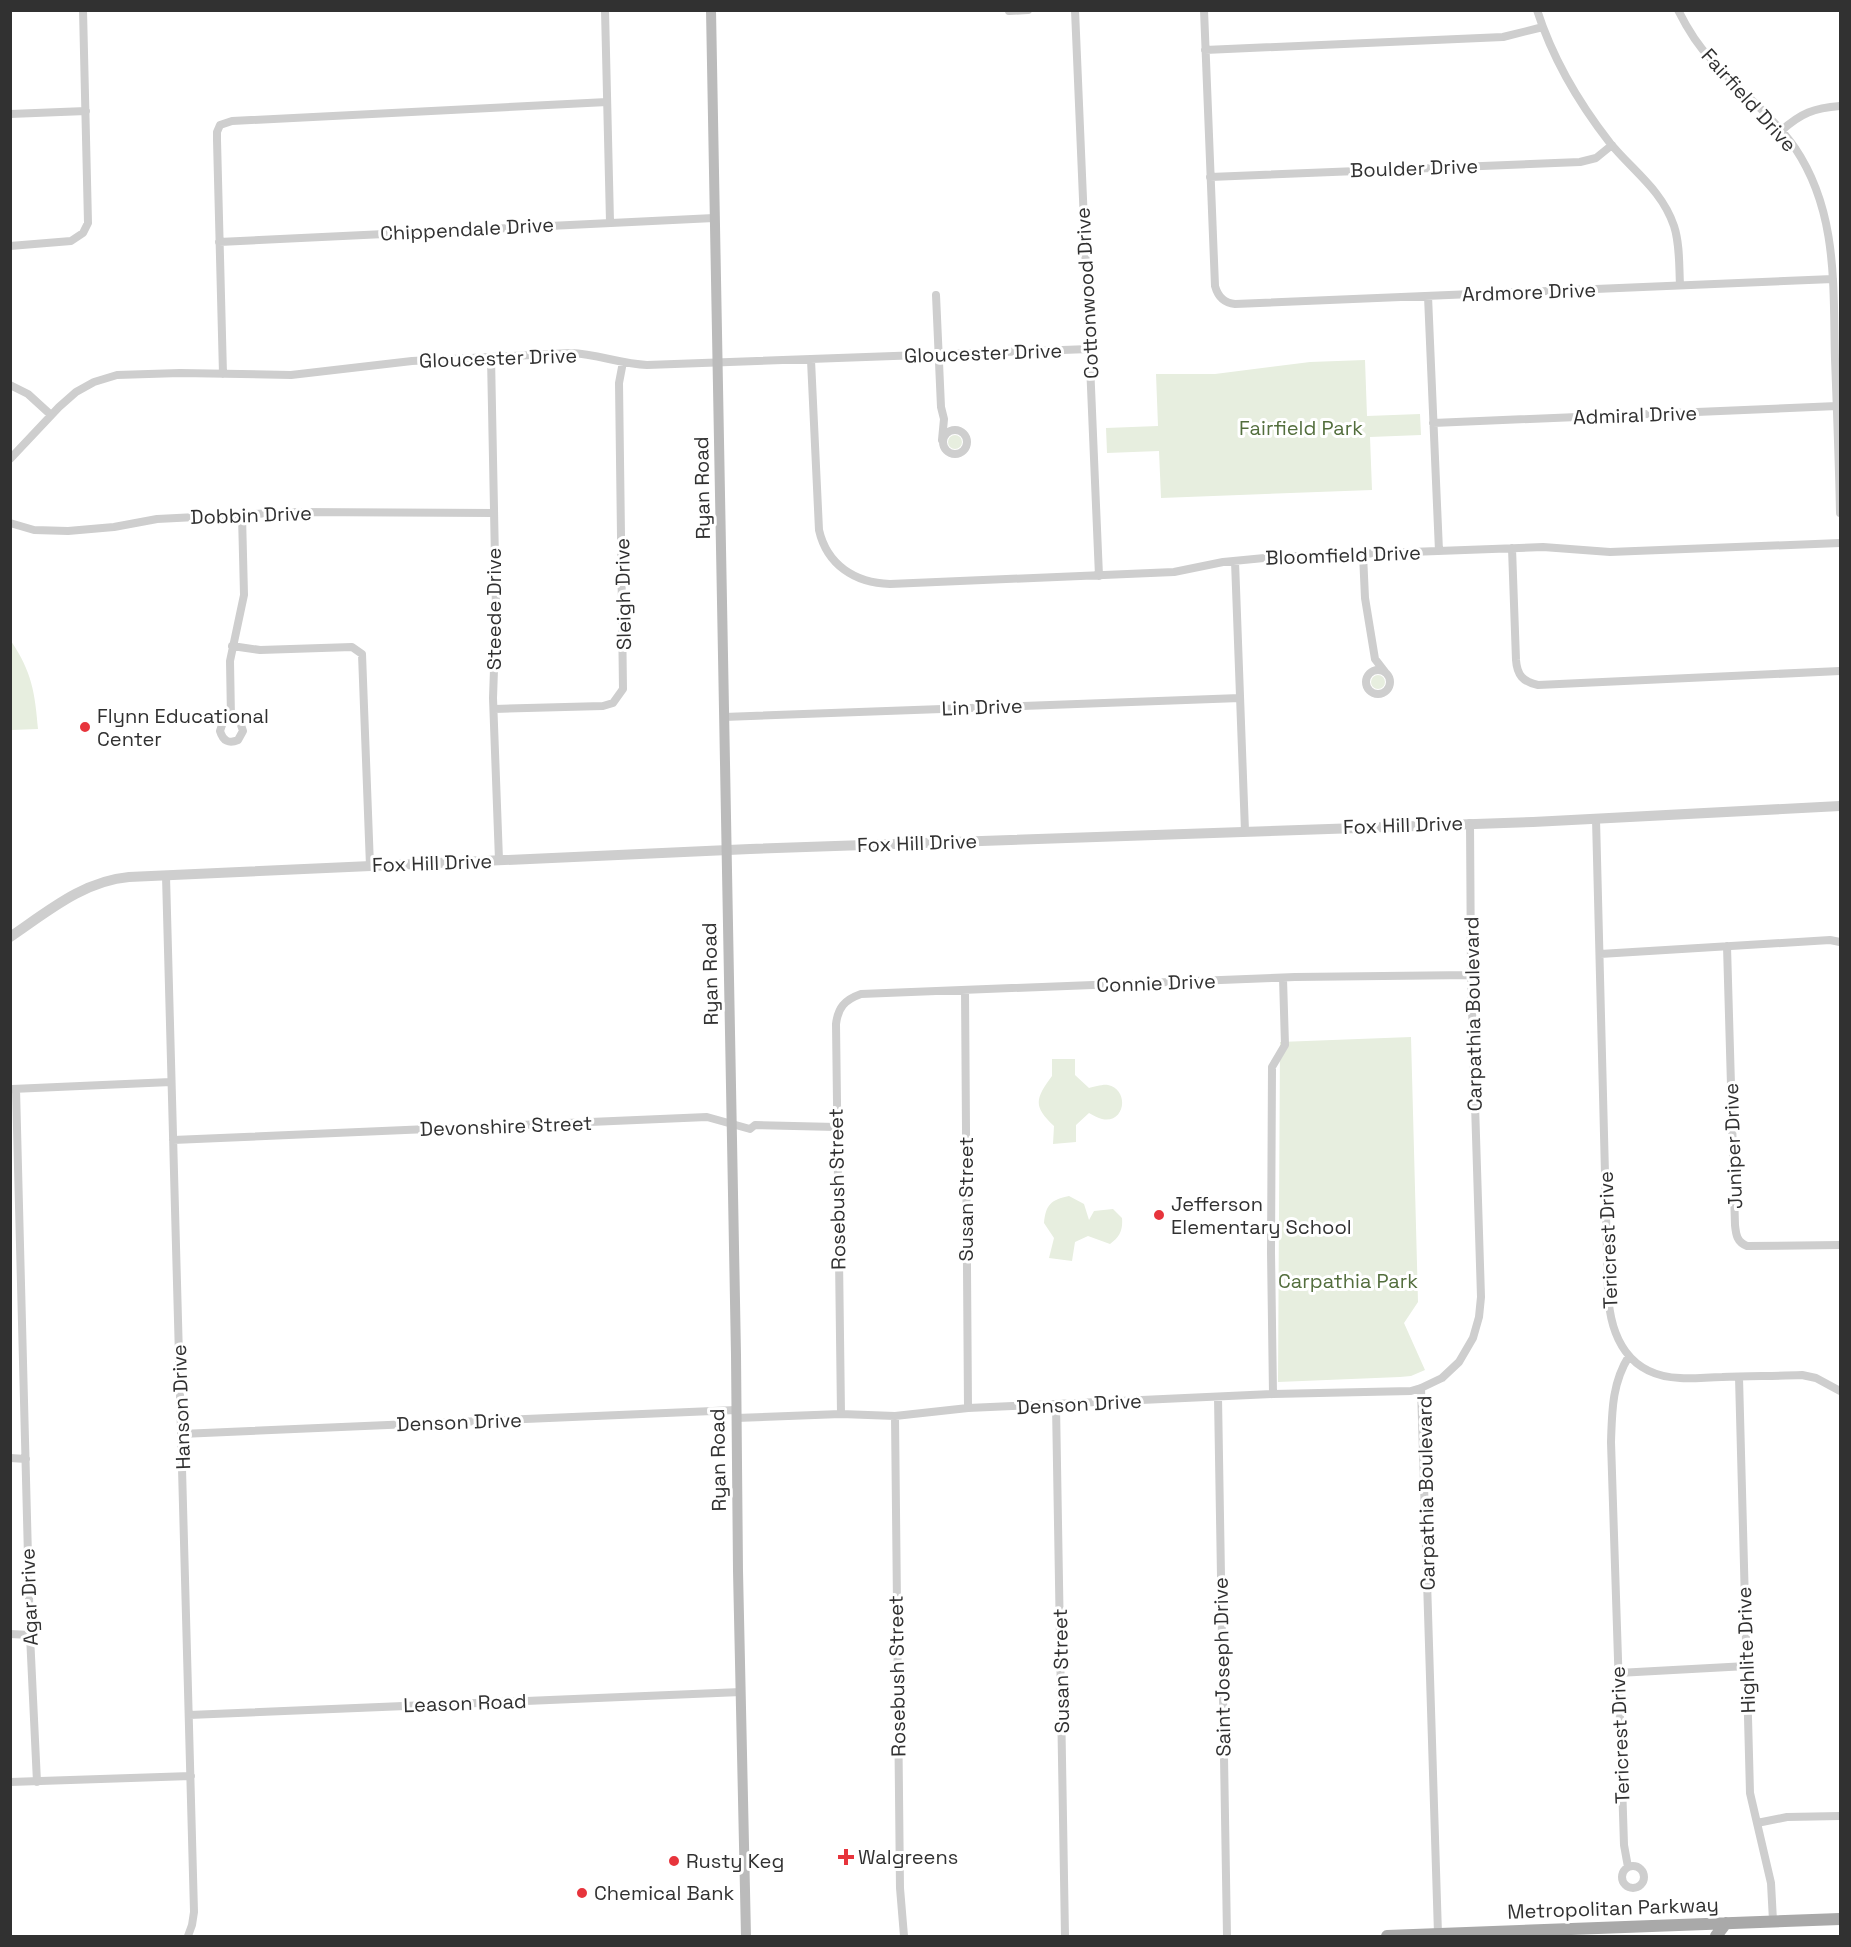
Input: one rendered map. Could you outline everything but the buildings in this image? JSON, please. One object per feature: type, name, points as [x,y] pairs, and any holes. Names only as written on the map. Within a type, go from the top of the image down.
[{"type":"main road","name":"Ryan Road","points":[[711,10],[746,1936]]},
{"type":"main road","name":"Metropolitan Parkway","points":[[1388,1936],[1627,1932],[1726,1923],[1840,1919]]},
{"type":"main road","points":[[1716,1936],[1726,1923]]},
{"type":"street","points":[[10,246],[71,241],[83,233],[88,223],[83,10]]},
{"type":"street","points":[[605,10],[610,222]]},
{"type":"street","points":[[1010,11],[1028,10]]},
{"type":"street","name":"Cottonwood Drive","points":[[1075,10],[1099,576]]},
{"type":"street","points":[[1204,10],[1210,177]]},
{"type":"street","points":[[1537,10],[1555,57],[1578,99],[1612,145],[1651,185],[1668,210],[1678,243],[1680,285]]},
{"type":"street","name":"Fairfield Drive","points":[[1678,10],[1688,29],[1710,58],[1781,131],[1803,162],[1819,194],[1831,246],[1840,513]]},
{"type":"street","points":[[1205,50],[1503,37],[1543,27]]},
{"type":"street","points":[[223,374],[217,140],[220,125],[232,121],[607,102]]},
{"type":"street","points":[[1781,131],[1815,109],[1840,106]]},
{"type":"street","points":[[10,114],[86,111]]},
{"type":"street","name":"Boulder Drive","points":[[1210,177],[1580,162],[1596,158],[1612,145]]},
{"type":"street","name":"Ardmore Drive","points":[[1210,177],[1216,293],[1225,302],[1235,304],[1833,279]]},
{"type":"street","name":"Chippendale Drive","points":[[219,242],[714,218]]},
{"type":"street","points":[[936,295],[941,407],[944,419],[942,440],[946,451],[954,454],[962,452],[967,442],[962,431],[944,419]]},
{"type":"street","points":[[1428,296],[1439,551]]},
{"type":"street","name":"Gloucester Drive","points":[[10,459],[51,416],[83,387],[105,378],[123,375],[180,372],[291,375],[412,361],[580,354],[647,365],[1089,349]]},
{"type":"street","name":"Steede Drive","points":[[490,357],[496,636],[494,709],[499,860]]},
{"type":"street","name":"Bloomfield Drive","points":[[811,360],[821,541],[834,562],[849,574],[869,582],[890,584],[1099,576],[1174,572],[1235,561],[1512,548],[1559,547],[1610,552],[1840,543]]},
{"type":"street","name":"Sleigh Drive","points":[[494,709],[603,706],[613,703],[623,689],[619,383],[623,362]]},
{"type":"street","points":[[10,385],[28,394],[51,416]]},
{"type":"street","name":"Admiral Drive","points":[[1433,423],[1837,406]]},
{"type":"street","points":[[942,440],[950,430],[962,431]]},
{"type":"street","name":"Dobbin Drive","points":[[10,523],[34,530],[68,531],[114,527],[157,519],[296,512],[494,513]]},
{"type":"street","points":[[231,718],[232,646],[244,595],[242,515]]},
{"type":"street","points":[[1512,548],[1516,660],[1519,673],[1524,680],[1538,685],[1840,671]]},
{"type":"street","points":[[1363,554],[1365,598],[1375,659],[1391,682],[1388,690],[1382,694],[1374,694],[1367,689],[1366,681],[1375,659]]},
{"type":"street","points":[[1235,561],[1245,831]]},
{"type":"street","points":[[232,646],[260,650],[352,647],[362,654],[370,866]]},
{"type":"street","points":[[1369,674],[1376,670],[1385,672]]},
{"type":"street","name":"Lin Drive","points":[[724,717],[1240,698]]},
{"type":"street","name":"Fox Hill Drive","points":[[10,937],[90,886],[116,878],[727,850],[1596,819],[1840,806]]},
{"type":"street","name":"Tericrest Drive","points":[[1596,819],[1609,1310],[1616,1336],[1629,1356],[1617,1378],[1612,1404],[1611,1442],[1624,1845],[1628,1867]]},
{"type":"street","name":"Carpathia Boulevard","points":[[1438,1935],[1421,1389],[1442,1378],[1459,1362],[1473,1338],[1479,1317],[1481,1297],[1471,975],[1470,823]]},
{"type":"street","name":"Hanson Drive","points":[[166,876],[194,1912],[188,1936]]},
{"type":"street","points":[[1600,954],[1830,940],[1840,942]]},
{"type":"street","name":"Juniper Drive","points":[[1727,946],[1735,1225],[1738,1240],[1747,1246],[1840,1245]]},
{"type":"street","name":"Connie Drive","points":[[844,1002],[861,994],[1283,978],[1471,975]]},
{"type":"street","points":[[1273,1394],[1272,1067],[1285,1044],[1283,978]]},
{"type":"street","name":"Susan Street","points":[[964,990],[968,1408]]},
{"type":"street","name":"Rosebush Street","points":[[841,1414],[836,1024],[838,1010],[844,1002]]},
{"type":"street","points":[[13,1089],[171,1082]]},
{"type":"street","name":"Agar Drive","points":[[13,1089],[20,1224],[30,1635],[37,1782]]},
{"type":"street","name":"Devonshire Street","points":[[173,1140],[707,1118],[750,1129],[755,1125],[836,1127]]},
{"type":"street","points":[[10,1224],[20,1224]]},
{"type":"street","points":[[1629,1356],[1648,1370],[1670,1377],[1807,1376],[1823,1381],[1840,1391]]},
{"type":"street","name":"Highlite Drive","points":[[1739,1377],[1750,1793],[1771,1883],[1773,1921]]},
{"type":"street","name":"Denson Drive","points":[[181,1434],[736,1414],[895,1416],[968,1408],[1273,1394],[1396,1393],[1421,1389]]},
{"type":"street","name":"Saint Joseph Drive","points":[[1218,1397],[1227,1936]]},
{"type":"street","name":"Susan Street","points":[[1056,1405],[1065,1936]]},
{"type":"street","name":"Rosebush Street","points":[[895,1416],[900,1864],[903,1936]]},
{"type":"street","points":[[10,1458],[26,1459]]},
{"type":"street","points":[[10,1634],[30,1635]]},
{"type":"street","points":[[1618,1673],[1747,1666]]},
{"type":"street","name":"Leason Road","points":[[189,1715],[741,1692]]},
{"type":"street","points":[[10,1782],[191,1776]]},
{"type":"street","points":[[1757,1823],[1787,1817],[1840,1816]]},
{"type":"green space","name":"Fairfield Park","points":[[1365,360],[1367,416],[1420,414],[1421,435],[1370,437],[1372,490],[1161,498],[1159,451],[1107,453],[1106,428],[1158,426],[1156,374],[1215,374],[1310,362]]},
{"type":"green space","points":[[955,435],[960,437],[962,442],[960,447],[955,449],[950,447],[948,442],[950,437]]},
{"type":"green space","points":[[11,641],[28,673],[38,729],[11,730]]},
{"type":"green space","points":[[1378,675],[1383,677],[1385,682],[1383,687],[1378,689],[1373,687],[1371,682],[1373,677]]},
{"type":"green space","name":"Carpathia Park","points":[[1411,1037],[1418,1302],[1404,1323],[1425,1370],[1411,1376],[1400,1377],[1278,1382],[1280,1042]]},
{"type":"green space","points":[[1052,1059],[1075,1059],[1075,1075],[1089,1088],[1108,1085],[1120,1093],[1122,1099],[1120,1112],[1116,1116],[1102,1119],[1089,1113],[1076,1125],[1076,1142],[1053,1144],[1054,1126],[1039,1107],[1042,1090],[1052,1076]]},
{"type":"green space","points":[[1069,1196],[1084,1204],[1089,1220],[1094,1211],[1113,1209],[1122,1218],[1121,1230],[1110,1244],[1088,1236],[1075,1242],[1072,1261],[1049,1258],[1054,1238],[1044,1223],[1046,1211],[1054,1201]]},
{"type":"place","name":"Flynn Educational Center","points":[[85,727]]},
{"type":"place","name":"Jefferson Elementary School","points":[[1159,1215]]},
{"type":"place","name":"Walgreens","points":[[846,1857]]},
{"type":"place","name":"Rusty Keg","points":[[674,1861]]},
{"type":"place","name":"Chemical Bank","points":[[582,1893]]}]
